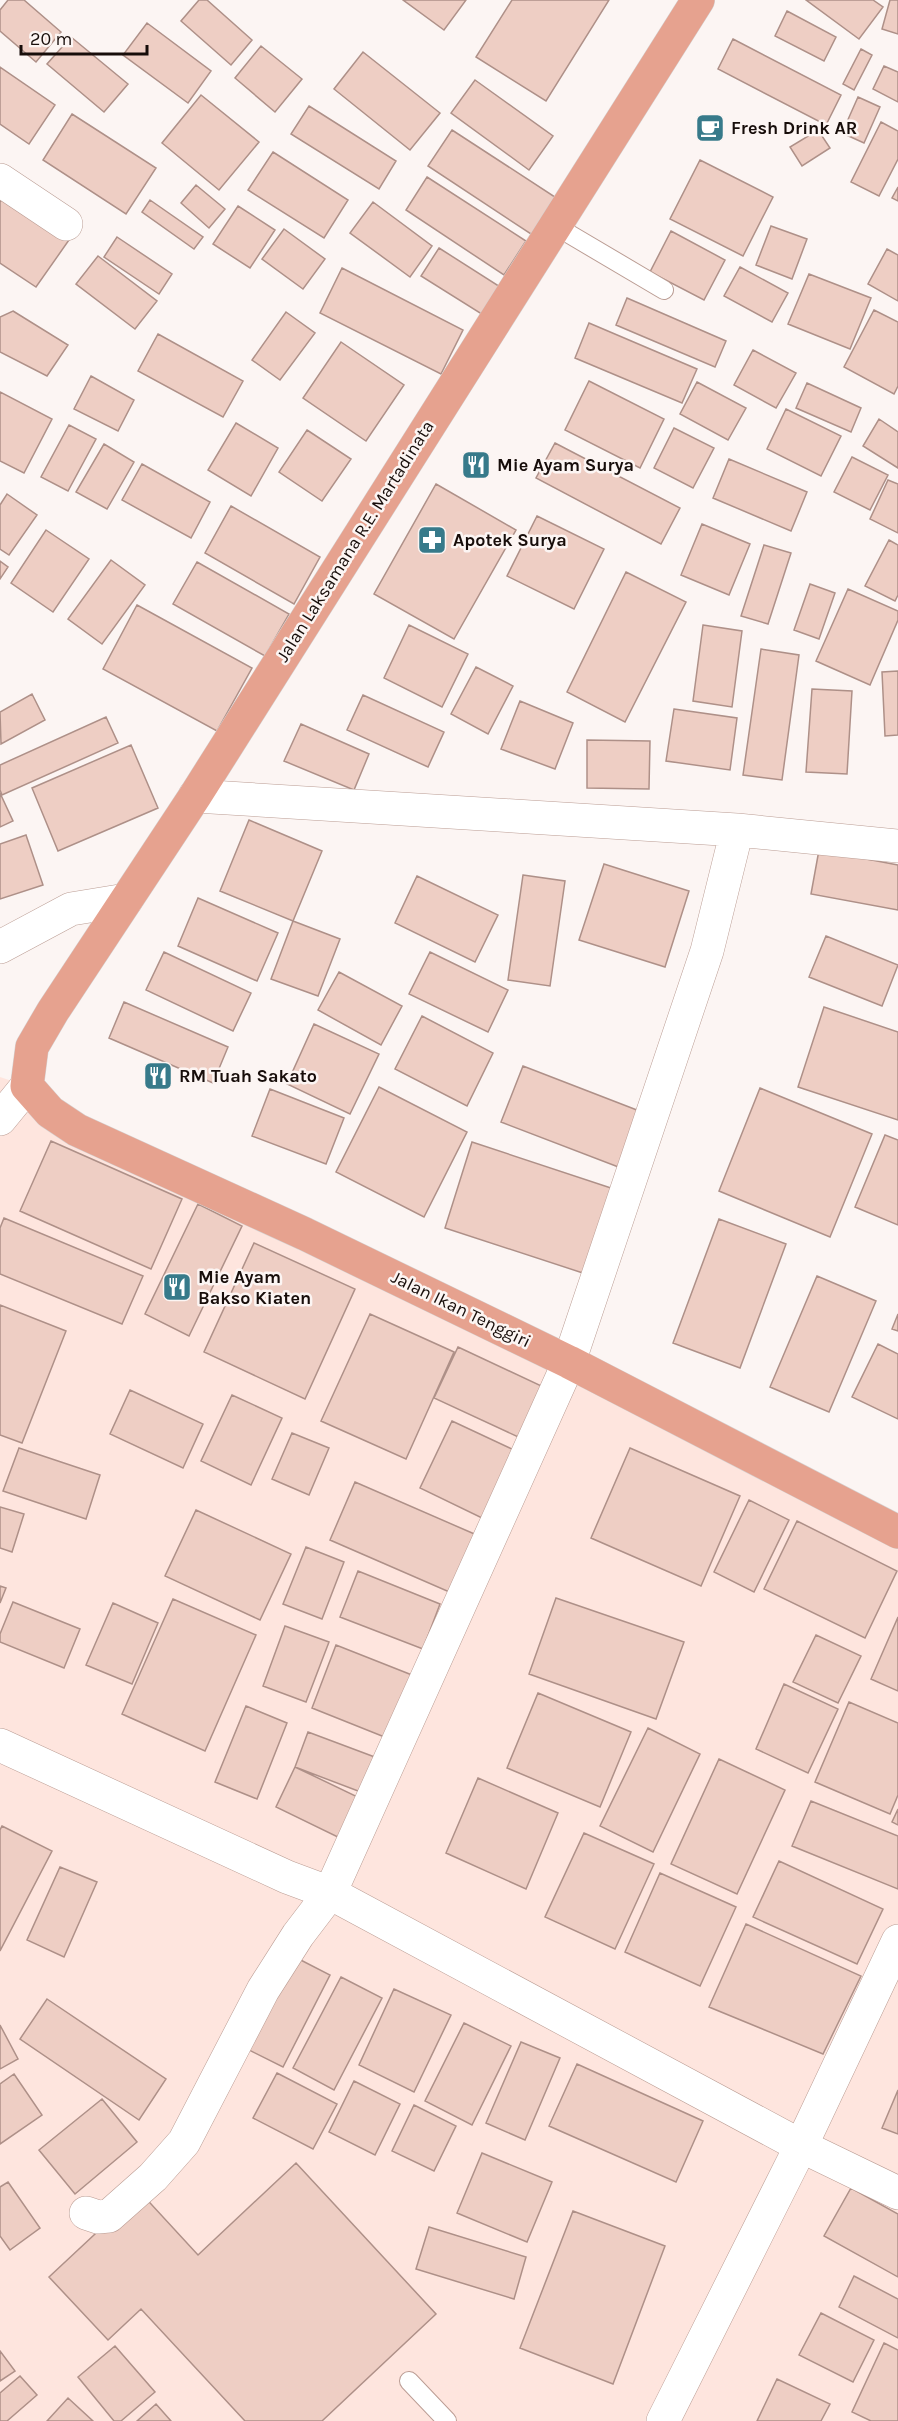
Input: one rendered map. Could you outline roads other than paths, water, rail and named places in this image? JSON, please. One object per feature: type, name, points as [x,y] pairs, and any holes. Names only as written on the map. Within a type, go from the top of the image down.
[{"type":"main road","name":"Jalan Laksamana R.E. Martadinata","points":[[14,1087],[32,1047],[195,796],[698,0]]},
{"type":"main road","name":"Jalan Ikan Tenggiri","points":[[14,1087],[77,1130],[304,1234],[569,1362],[898,1532]]},
{"type":"street","points":[[0,180],[66,224]]},
{"type":"street","points":[[195,796],[737,830],[898,846]]},
{"type":"street","points":[[86,2213],[98,2217],[109,2216],[153,2177],[184,2142],[263,1990],[298,1935],[330,1893],[569,1362],[707,951],[737,830]]},
{"type":"street","points":[[0,947],[71,909],[126,900]]},
{"type":"street","points":[[0,1119],[14,1087]]},
{"type":"street","points":[[0,1745],[255,1863],[330,1893],[801,2146],[898,2193]]},
{"type":"street","points":[[663,2421],[801,2146],[898,1941]]},
{"type":"lane","points":[[554,225],[664,290]]},
{"type":"lane","points":[[409,2381],[447,2421]]},
{"type":"place","name":"Fresh Drink AR","points":[[710,128]]},
{"type":"place","name":"Mie Ayam Surya","points":[[476,465]]},
{"type":"place","name":"Apotek Surya","points":[[432,540]]},
{"type":"place","name":"RM Tuah Sakato","points":[[158,1076]]},
{"type":"place","name":"Mie Ayam Bakso Kiaten","points":[[177,1287]]}]
